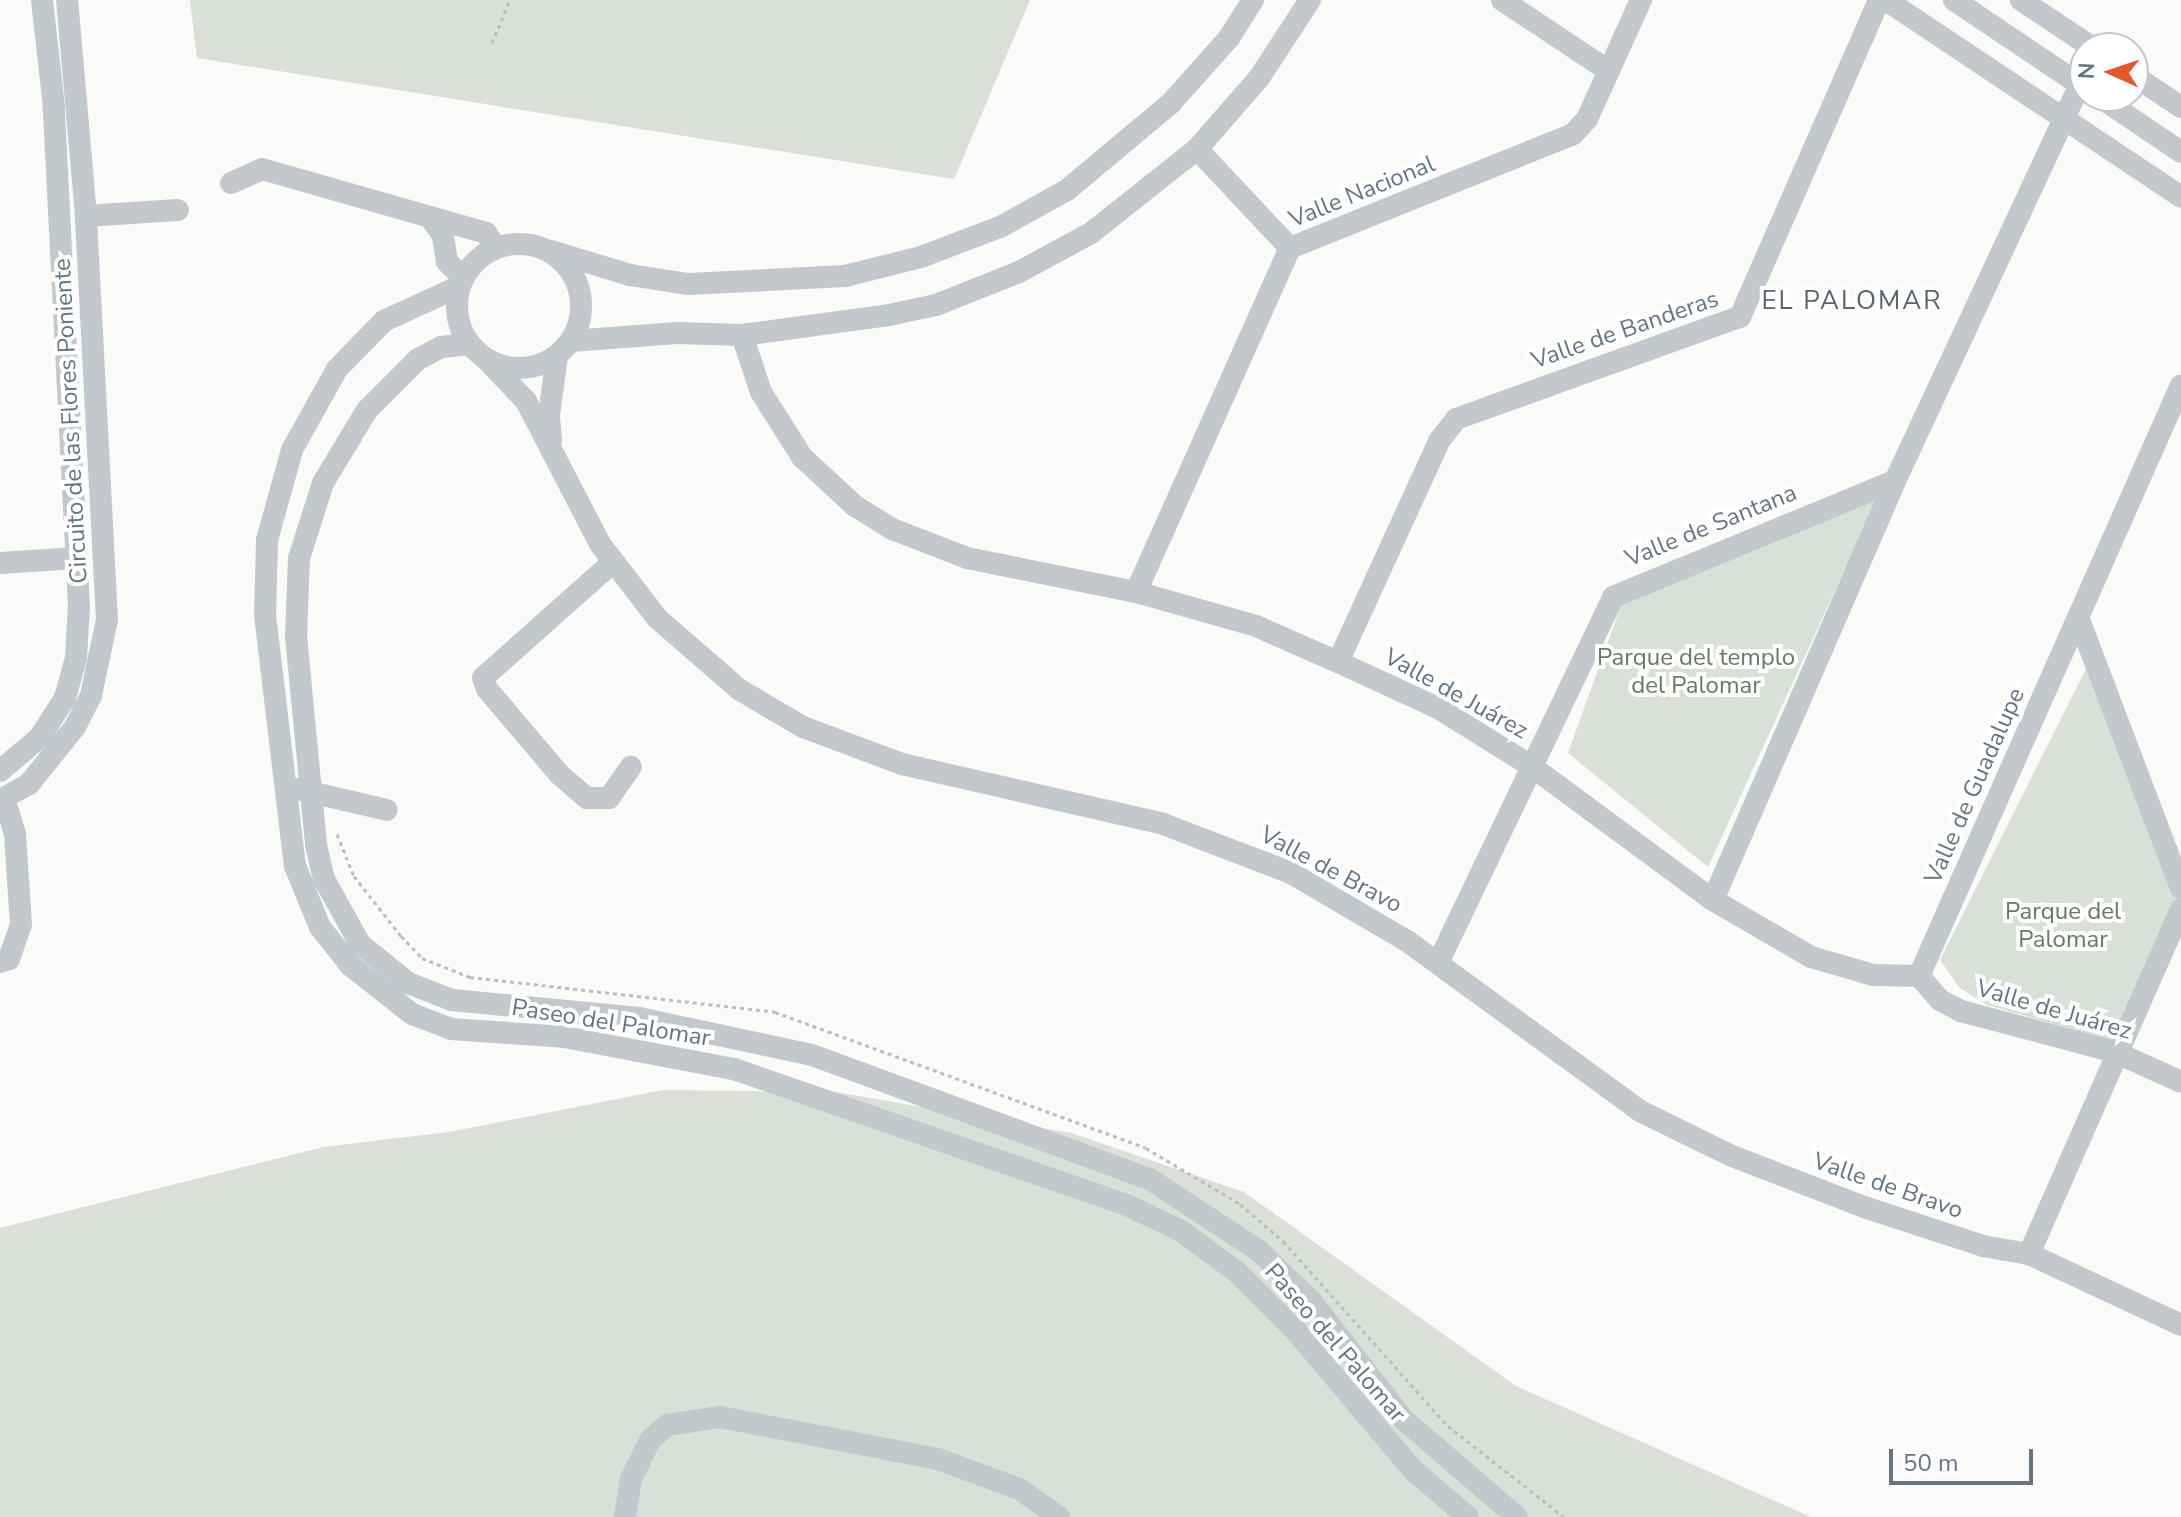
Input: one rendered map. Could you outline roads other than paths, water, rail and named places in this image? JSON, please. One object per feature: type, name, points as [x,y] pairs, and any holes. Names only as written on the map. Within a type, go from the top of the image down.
[{"type":"street","name":"Circuito de las Flores Poniente","points":[[0,771],[40,737],[65,698],[76,658],[77,558],[54,107],[42,0]]},
{"type":"street","name":"Circuito de las Flores Poniente","points":[[2,800],[29,784],[58,752],[91,695],[102,659],[107,620],[86,216],[67,0]]},
{"type":"street","points":[[1253,0],[1229,38],[1171,103],[1067,190],[1002,226],[921,257],[845,276],[702,284],[630,275],[530,244],[496,248],[480,257],[462,282],[460,326],[478,351],[509,368],[535,367],[564,348],[677,333],[742,335],[936,305],[1019,272],[1091,233],[1197,149],[1259,78],[1310,0]]},
{"type":"street","points":[[1502,0],[1609,71]]},
{"type":"street","name":"Valle Nacional","points":[[1136,592],[1290,248],[1573,134],[1587,119],[1641,0]]},
{"type":"street","name":"Valle de Banderas","points":[[1338,662],[1439,441],[1456,419],[1740,317],[1879,0]]},
{"type":"street","points":[[1886,0],[2181,197]]},
{"type":"street","points":[[1954,0],[2069,74]]},
{"type":"street","points":[[2021,0],[2069,32]]},
{"type":"street","points":[[2149,86],[2181,107]]},
{"type":"street","points":[[1713,900],[1895,481],[2069,112]]},
{"type":"street","points":[[2124,112],[2181,152]]},
{"type":"street","points":[[1197,149],[1290,248]]},
{"type":"street","points":[[231,183],[262,169],[486,233],[496,248]]},
{"type":"street","points":[[86,216],[178,210]]},
{"type":"street","points":[[432,220],[443,236],[447,262],[462,282]]},
{"type":"street","points":[[551,251],[567,265],[582,302],[564,348]]},
{"type":"street","name":"Paseo del Palomar","points":[[462,282],[405,309],[363,337],[337,369],[292,450],[267,540],[264,580],[284,790],[304,895],[320,927],[350,965],[412,1014],[451,1029],[564,1037],[734,1069],[1127,1205],[1181,1231],[1237,1272],[1326,1368],[1413,1470],[1468,1517]]},
{"type":"street","name":"Valle de Juárez","points":[[742,335],[761,392],[802,457],[855,506],[892,529],[954,554],[1136,592],[1256,626],[1438,708],[1531,766],[1713,900],[1811,957],[1873,975],[1919,976],[1940,1000],[1982,1019],[2115,1052],[2181,1082]]},
{"type":"street","name":"Paseo del Palomar","points":[[478,351],[441,347],[398,373],[351,436],[308,521],[299,558],[296,636],[310,789],[324,879],[360,944],[408,983],[452,1000],[701,1029],[812,1055],[922,1092],[1151,1180],[1258,1250],[1312,1302],[1346,1351],[1412,1428],[1517,1517]]},
{"type":"street","name":"Valle de Bravo","points":[[552,454],[549,415],[564,348]]},
{"type":"street","name":"Valle de Bravo","points":[[478,351],[526,401],[570,494],[613,562],[658,619],[710,667],[803,727],[902,764],[1060,796],[1210,838],[1341,899],[1438,963],[1640,1111],[1732,1156],[1867,1208],[1983,1246],[2029,1254],[2181,1325]]},
{"type":"street","name":"Valle de Guadalupe","points":[[1919,976],[2181,385]]},
{"type":"street","points":[[69,410],[95,409]]},
{"type":"street","name":"Valle de Santana","points":[[1438,963],[1613,597],[1895,481]]},
{"type":"street","points":[[0,563],[77,558]]},
{"type":"street","points":[[613,562],[483,678],[487,689],[559,774],[587,798],[609,798],[631,767]]},
{"type":"street","points":[[2078,617],[2181,888]]},
{"type":"street","points":[[284,790],[310,789],[387,810]]},
{"type":"street","points":[[0,962],[9,959],[21,925],[15,834],[2,800]]},
{"type":"street","points":[[2029,1254],[2115,1052],[2181,909]]},
{"type":"street","points":[[564,1037],[565,1011]]},
{"type":"street","points":[[911,1129],[922,1092]]},
{"type":"street","points":[[1326,1368],[1346,1351]]},
{"type":"street","points":[[625,1517],[631,1479],[650,1440],[667,1425],[720,1417],[938,1459],[1019,1489],[1059,1517]]},
{"type":"district","name":"EL PALOMAR","points":[[1852,301]]},
{"type":"park label","name":"Parque del templo del Palomar","points":[[1696,672]]},
{"type":"park label","name":"Parque del Palomar","points":[[2063,926]]}]
